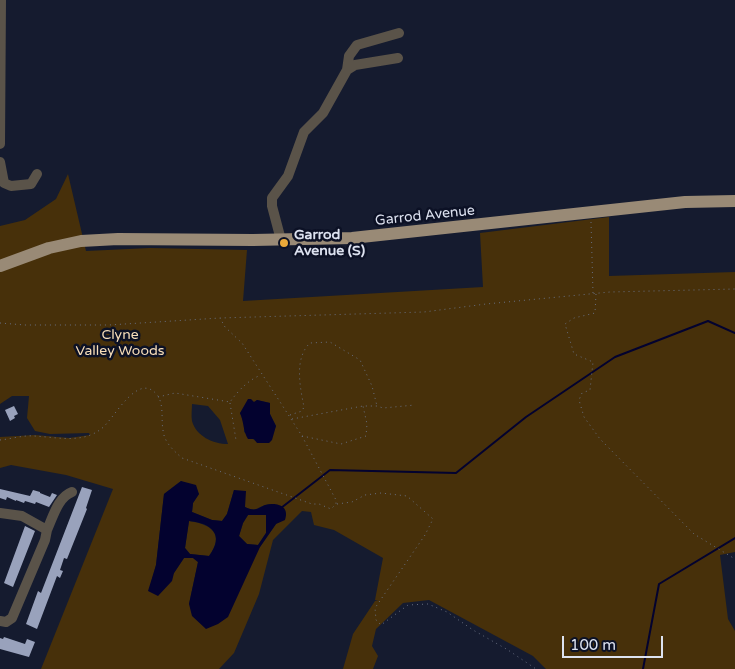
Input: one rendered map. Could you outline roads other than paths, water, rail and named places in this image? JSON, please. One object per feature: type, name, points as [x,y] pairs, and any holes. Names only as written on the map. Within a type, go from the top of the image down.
[{"type":"main road","name":"Garrod Avenue","points":[[0,266],[49,248],[81,240],[352,238],[685,202],[735,202]]},
{"type":"street","points":[[0,0],[0,144]]},
{"type":"street","points":[[281,240],[272,206],[272,198],[288,176],[304,132],[323,113],[347,70],[349,56],[357,45],[399,33]]},
{"type":"street","points":[[347,70],[355,65],[398,58]]},
{"type":"street","points":[[0,162],[4,183],[11,186],[31,184],[37,174]]},
{"type":"street","points":[[0,621],[6,622],[12,618],[46,540],[47,530],[61,499],[66,494],[72,492]]},
{"type":"street","points":[[0,513],[22,516],[47,530]]},
{"type":"waterway","points":[[281,508],[330,470],[456,473],[526,417],[615,357],[708,321],[735,333]]},
{"type":"waterway","points":[[643,669],[659,584],[735,538]]},
{"type":"place","name":"Garrod Avenue (S)","points":[[284,243]]},
{"type":"park label","name":"Clyne Valley Woods","points":[[120,344]]}]
